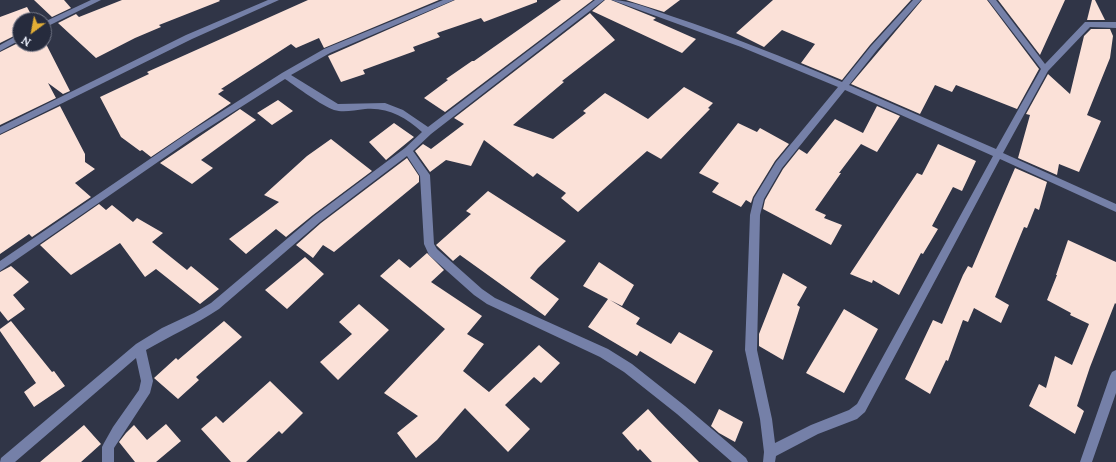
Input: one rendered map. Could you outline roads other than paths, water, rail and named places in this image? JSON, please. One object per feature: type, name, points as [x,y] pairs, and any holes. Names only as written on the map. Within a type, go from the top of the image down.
[{"type":"street","points":[[52,21],[97,0]]},
{"type":"street","points":[[0,131],[188,37],[275,0]]},
{"type":"street","points":[[0,267],[194,133],[285,75],[327,51],[450,0]]},
{"type":"street","points":[[5,462],[140,348],[166,332],[198,317],[215,306],[317,219],[600,0]]},
{"type":"street","points":[[616,0],[672,18],[844,87],[1116,208]]},
{"type":"street","points":[[917,0],[874,48],[844,87],[779,165],[759,198],[755,215],[751,350],[766,419],[769,457],[814,429],[853,415],[861,408],[996,154],[1045,69],[1088,24],[1116,25]]},
{"type":"street","points":[[992,0],[1045,69]]},
{"type":"street","points":[[0,48],[12,41]]},
{"type":"street","points":[[285,75],[335,108],[344,109],[378,105],[394,108],[410,117],[428,132]]},
{"type":"street","points":[[408,150],[425,175],[429,244],[433,252],[478,292],[491,301],[604,353],[628,368],[742,462]]},
{"type":"street","points":[[108,462],[108,447],[117,431],[144,393],[147,381],[140,348]]},
{"type":"street","points":[[1086,462],[1116,376]]}]
